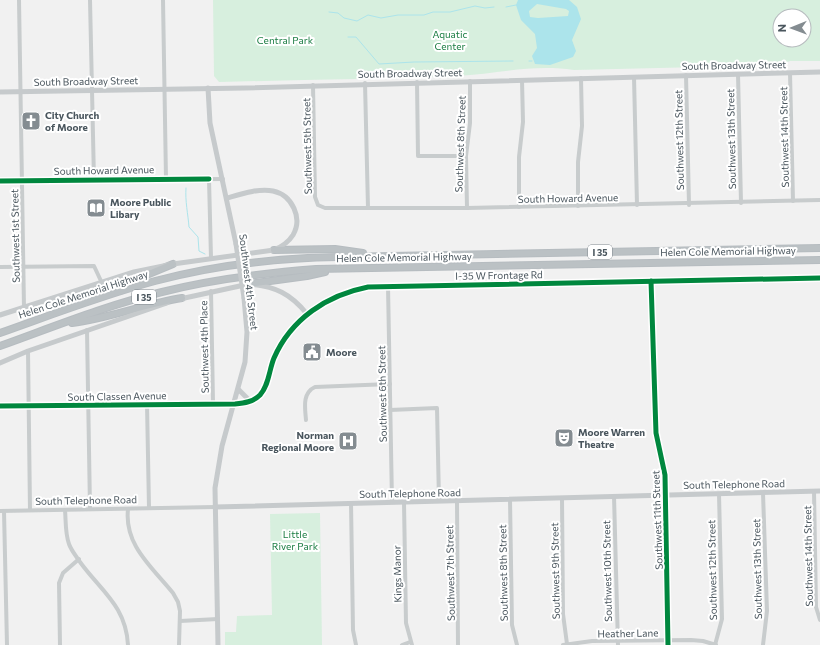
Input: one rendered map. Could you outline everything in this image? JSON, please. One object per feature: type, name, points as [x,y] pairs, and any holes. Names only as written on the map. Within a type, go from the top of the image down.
[{"type":"highway","name":"Helen Cole Memorial Highway","points":[[0,333],[121,291],[190,273],[254,262],[316,257],[820,248]]},
{"type":"highway","points":[[274,250],[335,249],[380,256]]},
{"type":"highway","name":"Helen Cole Memorial Highway","points":[[0,346],[118,304],[199,283],[255,274],[336,269],[820,260]]},
{"type":"highway","points":[[121,291],[132,281],[174,264]]},
{"type":"highway","points":[[250,284],[307,276],[336,269]]},
{"type":"highway","points":[[60,324],[95,320],[156,303],[182,298]]},
{"type":"main road","name":"South Broadway Street","points":[[0,92],[820,72]]},
{"type":"main road","name":"Southwest 4th Street","points":[[208,88],[210,121],[236,244],[244,298],[247,343],[245,362],[239,390],[217,470],[215,507],[218,645]]},
{"type":"main road","points":[[0,315],[102,281],[134,272],[211,258],[274,250],[288,242],[296,229],[295,211],[288,199],[276,191],[265,190],[227,198]]},
{"type":"main road","points":[[0,363],[28,351],[182,298],[250,284],[269,286],[281,291],[295,300],[307,314]]},
{"type":"main road","points":[[239,390],[250,401]]},
{"type":"main road","name":"South Telephone Road","points":[[215,507],[817,491]]},
{"type":"street","name":"Southwest 1st Street","points":[[19,0],[24,308]]},
{"type":"street","points":[[90,0],[94,180]]},
{"type":"street","points":[[163,0],[166,179]]},
{"type":"street","name":"Southwest 14th Street","points":[[790,73],[793,201]]},
{"type":"street","name":"Southwest 13th Street","points":[[738,74],[741,203]]},
{"type":"street","name":"Southwest 12th Street","points":[[686,76],[689,205]]},
{"type":"street","points":[[634,77],[637,205]]},
{"type":"street","points":[[578,206],[578,162],[582,126],[581,78]]},
{"type":"street","points":[[519,207],[519,157],[523,122],[522,80]]},
{"type":"street","name":"Southwest 8th Street","points":[[467,208],[466,156],[470,123],[470,81]]},
{"type":"street","points":[[418,82],[418,156],[466,156]]},
{"type":"street","points":[[365,83],[368,208]]},
{"type":"street","name":"Southwest 5th Street","points":[[313,85],[315,198],[318,205]]},
{"type":"street","points":[[209,179],[211,258]]},
{"type":"street","name":"South Howard Avenue","points":[[0,181],[223,179]]},
{"type":"street","name":"South Howard Avenue","points":[[318,205],[325,208],[467,208],[689,205],[820,200]]},
{"type":"street","points":[[0,267],[94,266],[102,281]]},
{"type":"street","name":"I-35 W Frontage Rd","points":[[250,401],[258,397],[263,391],[279,348],[292,329],[307,314],[322,304],[342,294],[364,288],[388,286],[820,278]]},
{"type":"street","name":"Southwest 11th Street","points":[[651,281],[656,433],[665,468],[668,643]]},
{"type":"street","name":"Southwest 6th Street","points":[[388,286],[392,502]]},
{"type":"street","name":"Southwest 4th Place","points":[[211,291],[213,403]]},
{"type":"street","points":[[87,330],[90,509]]},
{"type":"street","points":[[28,351],[30,510]]},
{"type":"street","points":[[306,420],[305,400],[311,389],[318,387],[390,384]]},
{"type":"street","points":[[235,404],[250,401]]},
{"type":"street","points":[[147,404],[149,508]]},
{"type":"street","name":"South Classen Avenue","points":[[0,406],[235,404]]},
{"type":"street","points":[[390,410],[437,408],[439,501]]},
{"type":"street","name":"Southwest 14th Street","points":[[817,491],[816,606],[820,620]]},
{"type":"street","name":"Southwest 13th Street","points":[[763,493],[766,621],[763,645]]},
{"type":"street","name":"Southwest 12th Street","points":[[716,645],[722,618],[719,494]]},
{"type":"street","name":"Southwest 10th Street","points":[[614,496],[617,643]]},
{"type":"street","name":"Southwest 9th Street","points":[[562,498],[563,614],[565,644]]},
{"type":"street","name":"Southwest 8th Street","points":[[510,499],[512,624],[517,645]]},
{"type":"street","name":"Southwest 7th Street","points":[[457,501],[458,645]]},
{"type":"street","name":"Kings Manor","points":[[404,502],[406,623],[411,643]]},
{"type":"street","points":[[351,503],[353,630],[356,645]]},
{"type":"street","name":"South Telephone Road","points":[[2,511],[215,507]]},
{"type":"street","points":[[128,509],[128,526],[133,543],[176,598],[179,606],[179,645]]},
{"type":"street","points":[[66,510],[68,540],[79,559],[119,610],[126,624],[128,645]]},
{"type":"street","points":[[2,511],[7,645]]},
{"type":"street","points":[[60,645],[59,583],[63,573],[79,559]]},
{"type":"street","points":[[180,622],[218,619]]},
{"type":"street","name":"Heather Lane","points":[[565,644],[668,643],[700,640],[716,645]]},
{"type":"street","points":[[402,645],[411,643]]},
{"type":"green space","name":"Central Park","points":[[213,0],[820,0],[820,61],[790,61],[780,65],[574,70],[543,68],[456,76],[219,82],[214,76]]},
{"type":"green space","name":"Little River Park","points":[[320,513],[322,645],[225,645],[225,632],[236,632],[237,616],[272,615],[270,514]]},
{"type":"water","points":[[518,0],[569,0],[577,7],[581,19],[572,40],[576,51],[573,57],[550,65],[535,64],[532,56],[537,48],[535,34],[521,20],[516,5]],"holes":[[[537,4],[566,9],[569,11],[568,16],[538,18],[530,17],[529,11]]]},
{"type":"waterway","points":[[506,7],[516,5]]},
{"type":"waterway","points":[[329,12],[338,13],[344,18],[357,21],[368,15],[381,18],[398,15],[424,15],[433,12],[450,12],[475,6],[485,8],[494,7]]},
{"type":"waterway","points":[[348,37],[356,37],[379,64],[414,62],[513,61]]},
{"type":"waterway","points":[[186,188],[189,227],[198,237],[199,251],[205,254]]},
{"type":"cycle path","points":[[0,181],[209,179]]},
{"type":"cycle path","points":[[0,406],[235,404],[248,402],[260,395],[263,391],[272,363],[281,344],[300,321],[312,311],[338,296],[368,287],[820,278]]},
{"type":"cycle path","points":[[651,281],[656,433],[665,475],[668,645]]},
{"type":"place","name":"City Church of Moore","points":[[31,121]]},
{"type":"place","name":"Moore Public Libary","points":[[96,208]]},
{"type":"place","name":"Moore","points":[[312,352]]},
{"type":"place","name":"Moore Warren Theatre","points":[[564,438]]},
{"type":"place","name":"Norman Regional Moore","points":[[348,441]]},
{"type":"park label","name":"Aquatic Center","points":[[450,40]]}]
